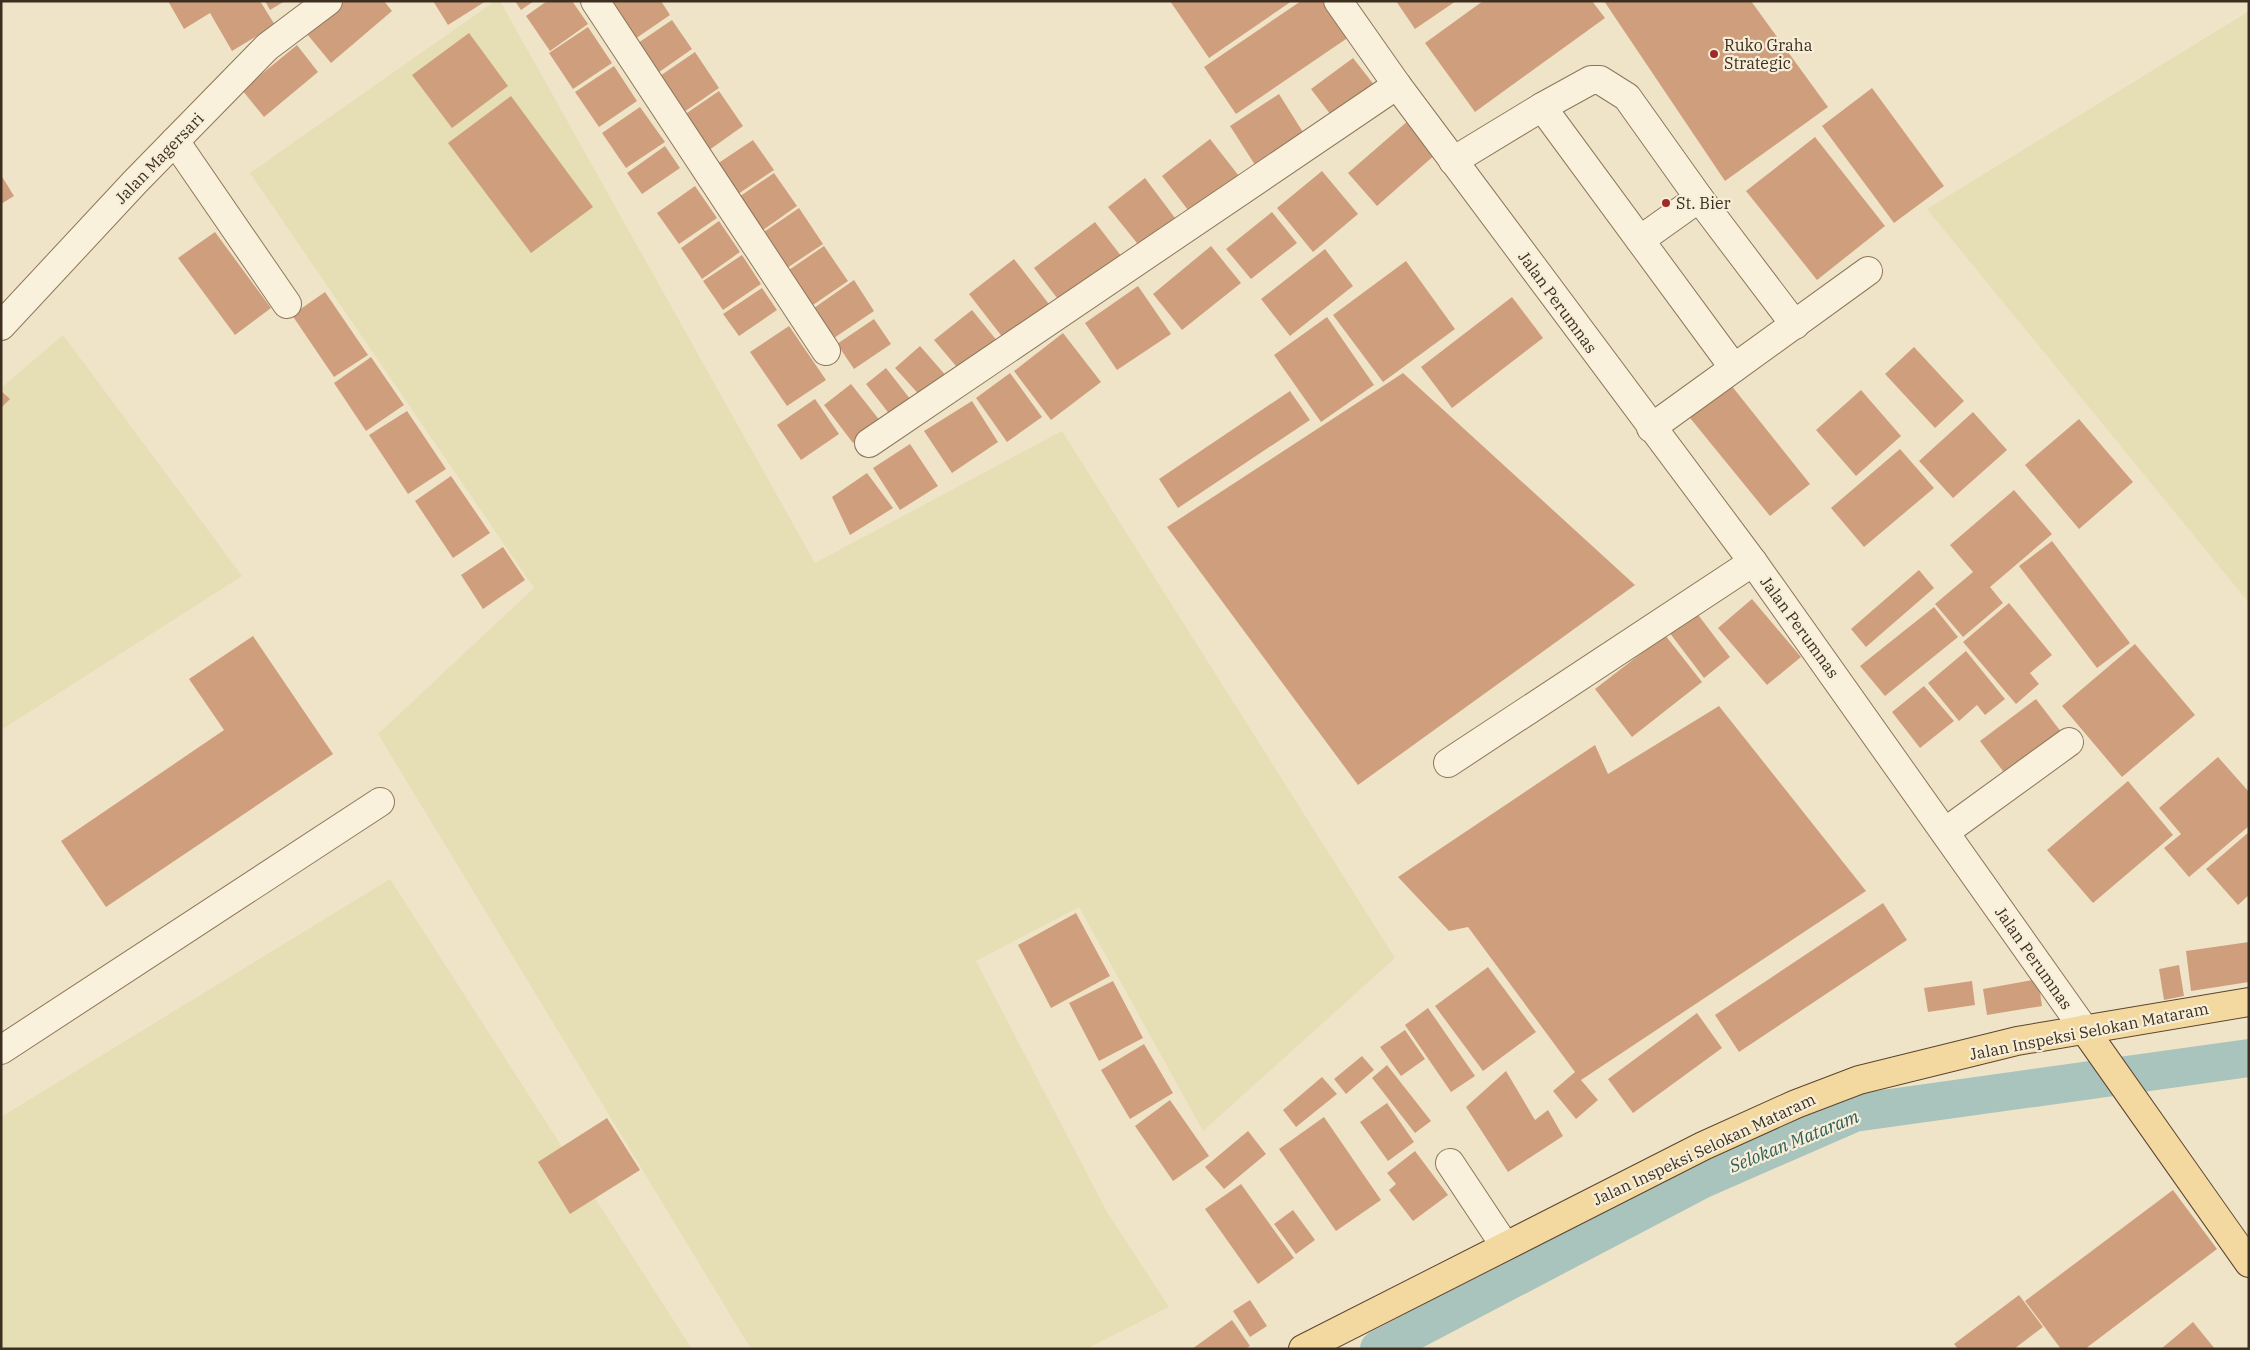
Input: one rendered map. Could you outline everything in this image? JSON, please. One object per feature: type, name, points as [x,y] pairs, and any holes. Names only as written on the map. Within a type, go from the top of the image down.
[{"type":"main road","name":"Jalan Inspeksi Selokan Mataram","points":[[1303,1349],[1703,1146],[1796,1104],[1859,1080],[2017,1041],[2249,1002]]},
{"type":"main road","name":"Jalan Perumnas","points":[[2084,1029],[2249,1263]]},
{"type":"street","name":"Jalan Magersari","points":[[1,326],[174,141],[267,48],[328,1]]},
{"type":"street","points":[[595,1],[826,350]]},
{"type":"street","name":"Jalan Perumnas","points":[[1338,1],[1453,161],[1753,562],[2084,1029]]},
{"type":"street","points":[[1453,161],[1542,107],[1591,80],[1600,80],[1627,97],[1699,198],[1794,325]]},
{"type":"street","points":[[869,443],[1397,85]]},
{"type":"street","points":[[1542,107],[1734,368]]},
{"type":"street","points":[[174,141],[287,304]]},
{"type":"street","points":[[1640,240],[1699,198]]},
{"type":"street","points":[[1651,428],[1868,271]]},
{"type":"street","points":[[1448,762],[1753,562]]},
{"type":"street","points":[[1945,832],[2069,742]]},
{"type":"street","points":[[1,1050],[380,802]]},
{"type":"street","points":[[1450,1163],[1505,1246]]},
{"type":"shaded area","points":[[495,1],[500,1],[815,563],[1062,431],[1395,958],[1203,1131],[1079,907],[976,961],[1107,1212],[1169,1307],[1086,1349],[751,1349],[378,734],[534,588],[250,173]]},
{"type":"shaded area","points":[[2249,11],[2249,603],[1927,209]]},
{"type":"shaded area","points":[[63,335],[242,576],[1,730],[1,388]]},
{"type":"shaded area","points":[[390,879],[692,1349],[1,1349],[1,1117]]},
{"type":"building","points":[[168,1],[260,1],[275,25],[232,51],[210,13],[184,29]]},
{"type":"building","points":[[265,1],[285,1],[270,10]]},
{"type":"building","points":[[345,1],[384,1],[392,11],[331,63],[307,34]]},
{"type":"building","points":[[433,1],[486,1],[448,25]]},
{"type":"building","points":[[515,1],[534,1],[521,10]]},
{"type":"building","points":[[547,1],[572,1],[588,24],[550,51],[526,16]]},
{"type":"building","points":[[614,1],[661,1],[670,15],[632,41],[608,5]]},
{"type":"building","points":[[1170,1],[1292,1],[1209,58]]},
{"type":"building","points":[[1301,1],[1325,1],[1349,37],[1236,114],[1204,67]]},
{"type":"building","points":[[1396,1],[1456,1],[1415,29]]},
{"type":"building","points":[[1483,1],[1592,1],[1605,18],[1475,112],[1425,43]]},
{"type":"building","name":"Ruko Graha Strategic","points":[[1604,1],[1751,1],[1828,107],[1725,181]]},
{"type":"building","points":[[672,20],[692,49],[655,75],[635,45]]},
{"type":"building","points":[[588,27],[612,63],[573,89],[549,53]]},
{"type":"building","points":[[469,33],[508,86],[452,128],[412,75]]},
{"type":"building","points":[[297,45],[318,72],[264,117],[242,90]]},
{"type":"building","points":[[695,52],[719,88],[681,114],[657,78]]},
{"type":"building","points":[[1353,58],[1379,91],[1337,123],[1311,89]]},
{"type":"building","points":[[614,66],[637,101],[599,127],[575,92]]},
{"type":"building","points":[[1872,88],[1944,186],[1894,223],[1822,126]]},
{"type":"building","points":[[719,91],[743,126],[705,153],[681,117]]},
{"type":"building","points":[[1279,94],[1306,137],[1257,168],[1230,126]]},
{"type":"building","points":[[511,96],[593,207],[531,253],[448,143]]},
{"type":"building","points":[[640,107],[665,142],[626,168],[602,133]]},
{"type":"building","points":[[1409,120],[1437,153],[1377,206],[1348,173]]},
{"type":"building","points":[[1815,137],[1885,226],[1817,280],[1746,191]]},
{"type":"building","points":[[1210,139],[1239,176],[1191,214],[1162,176]]},
{"type":"building","points":[[753,140],[774,170],[735,196],[714,166]]},
{"type":"building","points":[[665,146],[680,168],[642,194],[627,173]]},
{"type":"building","points":[[1322,171],[1358,214],[1313,252],[1277,208]]},
{"type":"building","points":[[774,173],[797,206],[759,233],[736,199]]},
{"type":"building","points":[[1,175],[14,196],[1,204]]},
{"type":"building","points":[[1145,178],[1181,226],[1145,253],[1108,207]]},
{"type":"building","points":[[695,186],[717,218],[679,244],[657,213]]},
{"type":"building","points":[[799,208],[823,244],[784,270],[761,234]]},
{"type":"building","points":[[1272,212],[1297,243],[1251,279],[1226,249]]},
{"type":"building","points":[[719,221],[740,252],[702,279],[681,248]]},
{"type":"building","points":[[1095,222],[1125,261],[1064,307],[1034,268]]},
{"type":"building","points":[[215,232],[271,308],[235,335],[178,258]]},
{"type":"building","points":[[824,246],[848,281],[810,307],[786,272]]},
{"type":"building","points":[[1211,246],[1241,283],[1182,330],[1153,294]]},
{"type":"building","points":[[1325,249],[1353,286],[1290,336],[1261,299]]},
{"type":"building","points":[[742,255],[761,284],[723,310],[703,281]]},
{"type":"building","points":[[1014,259],[1052,308],[1007,343],[969,294]]},
{"type":"building","points":[[1406,261],[1455,329],[1383,382],[1333,315]]},
{"type":"building","points":[[854,280],[874,311],[834,338],[814,308]]},
{"type":"building","points":[[1138,286],[1171,334],[1117,370],[1085,323]]},
{"type":"building","points":[[762,288],[777,310],[739,336],[723,314]]},
{"type":"building","points":[[325,292],[368,355],[334,377],[292,315]]},
{"type":"building","points":[[1512,297],[1543,338],[1452,408],[1421,367]]},
{"type":"building","points":[[972,310],[998,342],[961,372],[934,340]]},
{"type":"building","points":[[1327,317],[1374,385],[1321,422],[1274,355]]},
{"type":"building","points":[[874,319],[891,344],[854,369],[837,344]]},
{"type":"building","points":[[789,326],[826,380],[787,406],[750,352]]},
{"type":"building","points":[[1063,333],[1101,382],[1051,420],[1014,371]]},
{"type":"building","points":[[920,346],[948,378],[924,400],[895,368]]},
{"type":"building","points":[[1914,347],[1964,401],[1935,428],[1885,374]]},
{"type":"building","points":[[371,357],[404,405],[366,431],[334,383]]},
{"type":"building","points":[[886,368],[914,404],[894,420],[866,384]]},
{"type":"building","points":[[1010,373],[1042,417],[1007,442],[976,398]]},
{"type":"building","points":[[1403,373],[1635,585],[1358,785],[1167,527]]},
{"type":"building","points":[[1727,380],[1810,484],[1770,516],[1686,413]]},
{"type":"building","points":[[851,384],[881,422],[853,443],[824,405]]},
{"type":"building","points":[[1861,390],[1901,436],[1856,476],[1816,430]]},
{"type":"building","points":[[1,391],[10,399],[1,408]]},
{"type":"building","points":[[1290,391],[1310,420],[1178,508],[1159,479]]},
{"type":"building","points":[[815,399],[839,434],[801,460],[777,425]]},
{"type":"building","points":[[972,401],[998,442],[952,473],[924,431]]},
{"type":"building","points":[[407,411],[446,469],[408,494],[369,435]]},
{"type":"building","points":[[1973,412],[2007,450],[1953,498],[1919,461]]},
{"type":"building","points":[[2079,419],[2133,482],[2079,529],[2025,465]]},
{"type":"building","points":[[910,444],[938,486],[900,510],[873,468]]},
{"type":"building","points":[[1900,449],[1934,488],[1864,547],[1831,508]]},
{"type":"building","points":[[867,473],[893,508],[850,535],[832,497]]},
{"type":"building","points":[[451,476],[490,533],[453,558],[415,501]]},
{"type":"building","points":[[2014,490],[2052,534],[1990,587],[2003,603],[1963,637],[1935,604],[1973,572],[1950,545]]},
{"type":"building","points":[[2052,541],[2130,643],[2097,668],[2019,566]]},
{"type":"building","points":[[503,547],[525,580],[483,609],[461,575]]},
{"type":"building","points":[[1919,570],[1934,588],[1866,647],[1851,629]]},
{"type":"building","points":[[1752,599],[1801,657],[1767,685],[1718,628]]},
{"type":"building","points":[[2009,603],[2052,655],[2030,673],[2039,684],[2016,704],[1963,642]]},
{"type":"building","points":[[1934,607],[1958,637],[1885,696],[1860,666]]},
{"type":"building","points":[[1696,612],[1730,657],[1704,678],[1669,632]]},
{"type":"building","points":[[1665,635],[1702,682],[1632,737],[1595,689]]},
{"type":"building","points":[[253,636],[333,754],[106,907],[61,841],[224,730],[189,679]]},
{"type":"building","points":[[2135,644],[2195,715],[2122,777],[2062,706]]},
{"type":"building","points":[[1966,651],[2005,699],[1985,715],[1977,705],[1959,721],[1928,683]]},
{"type":"building","points":[[1924,686],[1954,721],[1920,748],[1892,712]]},
{"type":"building","points":[[2036,699],[2065,737],[2009,779],[1980,741]]},
{"type":"building","points":[[1719,706],[1866,891],[1581,1080],[1598,1100],[1576,1119],[1553,1091],[1575,1072],[1468,927],[1449,931],[1398,877],[1595,745],[1608,774]]},
{"type":"building","points":[[2218,757],[2249,792],[2249,826],[2189,877],[2164,848],[2181,834],[2159,808]]},
{"type":"building","points":[[2128,781],[2173,835],[2093,903],[2047,850]]},
{"type":"building","points":[[2249,832],[2249,895],[2238,905],[2206,869]]},
{"type":"building","points":[[1883,903],[1907,940],[1739,1052],[1715,1015]]},
{"type":"building","points":[[1076,913],[1110,976],[1051,1008],[1018,945]]},
{"type":"building","points":[[2249,942],[2249,982],[2191,991],[2186,951]]},
{"type":"building","points":[[2179,965],[2184,996],[2164,1000],[2159,969]]},
{"type":"building","points":[[1488,967],[1536,1032],[1483,1071],[1435,1006]]},
{"type":"building","points":[[2038,979],[2042,1006],[1987,1015],[1983,989]]},
{"type":"building","points":[[1113,981],[1143,1038],[1099,1061],[1069,1003]]},
{"type":"building","points":[[1972,981],[1975,1005],[1928,1012],[1924,988]]},
{"type":"building","points":[[1428,1008],[1475,1076],[1451,1092],[1405,1025]]},
{"type":"building","points":[[1697,1013],[1722,1048],[1633,1113],[1608,1079]]},
{"type":"building","points":[[1405,1030],[1425,1059],[1401,1076],[1380,1047]]},
{"type":"building","points":[[1144,1044],[1173,1093],[1130,1119],[1101,1070]]},
{"type":"building","points":[[1362,1056],[1374,1070],[1346,1094],[1334,1079]]},
{"type":"building","points":[[1387,1065],[1431,1121],[1415,1133],[1372,1078]]},
{"type":"building","points":[[1506,1071],[1535,1120],[1548,1110],[1563,1136],[1508,1172],[1466,1107]]},
{"type":"building","points":[[1322,1077],[1337,1094],[1296,1127],[1283,1110]]},
{"type":"building","points":[[1170,1100],[1209,1156],[1173,1181],[1135,1126]]},
{"type":"building","points":[[1387,1103],[1414,1142],[1388,1161],[1360,1122]]},
{"type":"building","points":[[1324,1117],[1381,1200],[1336,1231],[1279,1149]]},
{"type":"building","points":[[607,1118],[640,1170],[570,1214],[538,1162]]},
{"type":"building","points":[[1248,1131],[1266,1154],[1224,1189],[1205,1167]]},
{"type":"building","points":[[1415,1151],[1448,1195],[1413,1221],[1389,1190],[1396,1184],[1387,1173]]},
{"type":"building","points":[[1241,1184],[1294,1258],[1258,1284],[1205,1209]]},
{"type":"building","points":[[2173,1190],[2217,1249],[2085,1349],[2061,1349],[2025,1301]]},
{"type":"building","points":[[1293,1210],[1315,1240],[1296,1254],[1274,1224]]},
{"type":"building","points":[[2019,1295],[2043,1327],[2014,1349],[1958,1349],[1954,1344]]},
{"type":"building","points":[[1250,1300],[1267,1326],[1250,1337],[1233,1311]]},
{"type":"building","points":[[1232,1320],[1250,1346],[1245,1349],[1192,1349]]},
{"type":"building","points":[[2193,1322],[2215,1349],[2161,1349]]},
{"type":"waterway","name":"Selokan Mataram","points":[[1379,1349],[1703,1179],[1854,1113],[2249,1058]]},
{"type":"place","name":"Ruko Graha Strategic","points":[[1714,54]]},
{"type":"place","name":"St. Bier","points":[[1666,203]]}]
